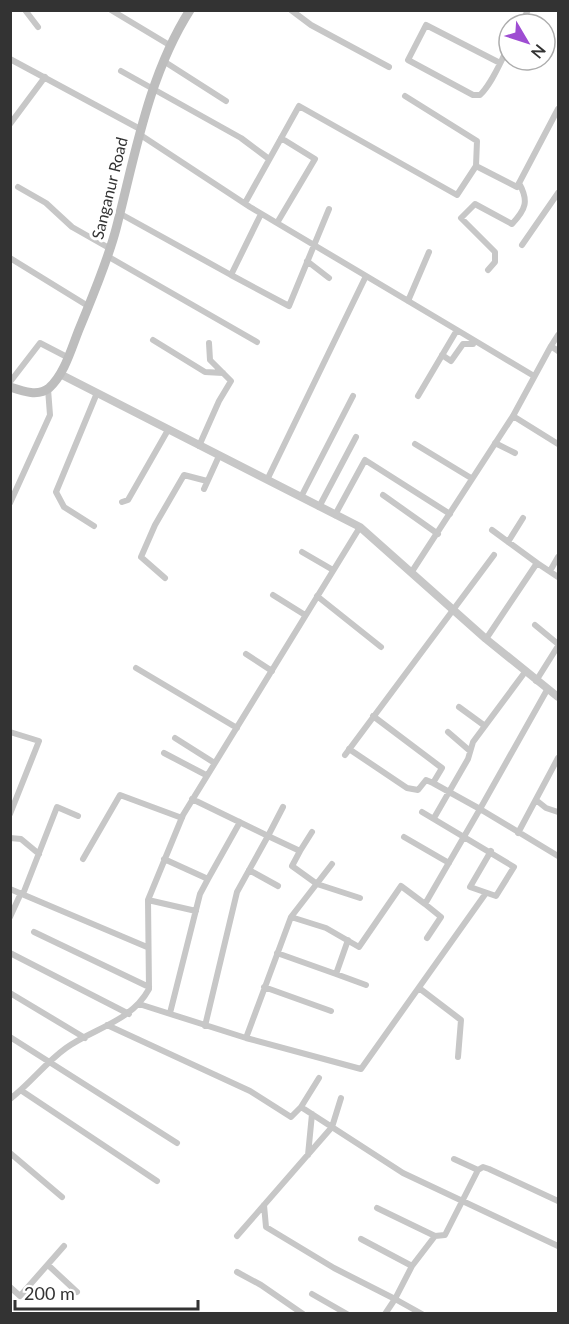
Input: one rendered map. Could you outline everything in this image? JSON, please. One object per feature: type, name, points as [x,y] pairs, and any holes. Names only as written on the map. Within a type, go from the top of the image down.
[{"type":"main road","name":"Sanganur Road","points":[[48,389],[60,374],[108,252],[139,131],[171,46],[188,11]]},
{"type":"main road","points":[[10,387],[29,394],[48,389]]},
{"type":"street","points":[[25,10],[38,27]]},
{"type":"street","points":[[111,10],[171,46]]},
{"type":"street","points":[[291,10],[311,25],[389,67]]},
{"type":"street","points":[[426,25],[500,63],[483,92],[473,95],[408,60],[426,25]]},
{"type":"street","points":[[10,59],[139,131],[261,214],[534,376]]},
{"type":"street","points":[[165,62],[226,101]]},
{"type":"street","points":[[121,71],[241,138],[269,159]]},
{"type":"street","points":[[10,124],[45,77]]},
{"type":"street","points":[[245,203],[299,106],[457,195],[476,166],[477,141],[405,96]]},
{"type":"street","points":[[476,166],[517,187],[558,109]]},
{"type":"street","points":[[277,223],[315,159],[281,138]]},
{"type":"street","points":[[488,270],[495,262],[495,252],[461,218],[475,204],[512,224],[525,203],[526,196],[519,183]]},
{"type":"street","points":[[18,188],[45,203],[72,227],[108,252],[257,342]]},
{"type":"street","points":[[522,245],[558,193]]},
{"type":"street","points":[[119,213],[289,306],[329,209]]},
{"type":"street","points":[[231,275],[261,214]]},
{"type":"street","points":[[408,301],[429,252]]},
{"type":"street","points":[[10,258],[88,306]]},
{"type":"street","points":[[307,261],[328,278]]},
{"type":"street","points":[[267,480],[366,276]]},
{"type":"street","points":[[418,396],[457,330]]},
{"type":"street","points":[[411,573],[513,416],[558,335]]},
{"type":"street","points":[[153,340],[206,372],[223,373]]},
{"type":"street","points":[[10,382],[40,343],[67,357]]},
{"type":"street","points":[[199,446],[219,401],[231,381],[210,360],[209,343]]},
{"type":"street","points":[[442,355],[451,361],[463,344],[473,344]]},
{"type":"street","points":[[551,346],[558,351]]},
{"type":"street","points":[[60,374],[360,527],[486,639],[558,697]]},
{"type":"street","points":[[10,503],[50,415],[48,389]]},
{"type":"street","points":[[94,526],[64,507],[56,492],[97,393]]},
{"type":"street","points":[[301,497],[353,396]]},
{"type":"street","points":[[513,416],[558,444]]},
{"type":"street","points":[[122,502],[128,500],[168,430]]},
{"type":"street","points":[[319,507],[356,437]]},
{"type":"street","points":[[495,443],[515,453]]},
{"type":"street","points":[[414,444],[471,478]]},
{"type":"street","points":[[204,489],[219,456]]},
{"type":"street","points":[[335,514],[364,460],[450,514]]},
{"type":"street","points":[[165,578],[141,557],[155,525],[184,475],[207,481]]},
{"type":"street","points":[[383,495],[438,534]]},
{"type":"street","points":[[508,542],[523,518]]},
{"type":"street","points":[[10,1099],[68,1046],[129,1014],[139,1004],[149,987],[148,900],[182,818],[213,762],[237,728],[360,527]]},
{"type":"street","points":[[492,530],[558,577]]},
{"type":"street","points":[[302,552],[333,570]]},
{"type":"street","points":[[345,755],[452,608],[494,555]]},
{"type":"street","points":[[550,571],[558,557]]},
{"type":"street","points":[[486,639],[537,563]]},
{"type":"street","points":[[273,595],[305,615]]},
{"type":"street","points":[[317,596],[381,647]]},
{"type":"street","points":[[535,625],[558,645],[536,681]]},
{"type":"street","points":[[246,654],[272,671]]},
{"type":"street","points":[[136,669],[237,728]]},
{"type":"street","points":[[434,818],[450,793],[485,726],[525,672]]},
{"type":"street","points":[[424,904],[547,690]]},
{"type":"street","points":[[459,707],[485,726]]},
{"type":"street","points":[[373,716],[442,768],[433,783]]},
{"type":"street","points":[[10,732],[39,741],[14,797],[10,814]]},
{"type":"street","points":[[448,732],[470,751]]},
{"type":"street","points":[[176,738],[213,762]]},
{"type":"street","points":[[350,749],[407,788],[418,789],[426,780],[433,783],[558,856]]},
{"type":"street","points":[[164,753],[206,775]]},
{"type":"street","points":[[518,833],[558,758]]},
{"type":"street","points":[[83,859],[120,795],[182,818]]},
{"type":"street","points":[[192,799],[300,851]]},
{"type":"street","points":[[536,800],[546,808],[558,812]]},
{"type":"street","points":[[10,917],[39,854],[57,807],[78,816]]},
{"type":"street","points":[[205,1026],[237,892],[283,807]]},
{"type":"street","points":[[422,812],[491,851],[514,867],[496,896],[470,887],[491,851]]},
{"type":"street","points":[[170,1013],[196,911],[208,879],[240,822]]},
{"type":"street","points":[[312,832],[292,866],[316,884],[360,898]]},
{"type":"street","points":[[404,837],[449,862]]},
{"type":"street","points":[[10,838],[21,839],[39,854]]},
{"type":"street","points":[[164,859],[208,879]]},
{"type":"street","points":[[246,1038],[291,917],[332,864]]},
{"type":"street","points":[[249,870],[278,886]]},
{"type":"street","points":[[291,917],[326,928],[359,947],[400,886],[441,917],[428,938]]},
{"type":"street","points":[[10,888],[147,947]]},
{"type":"street","points":[[139,1004],[205,1026],[361,1069],[486,893]]},
{"type":"street","points":[[148,900],[196,911]]},
{"type":"street","points":[[34,932],[149,987]]},
{"type":"street","points":[[336,974],[348,940]]},
{"type":"street","points":[[10,953],[129,1014]]},
{"type":"street","points":[[277,953],[366,984]]},
{"type":"street","points":[[264,987],[331,1011]]},
{"type":"street","points":[[419,988],[461,1020],[458,1057]]},
{"type":"street","points":[[10,993],[85,1038]]},
{"type":"street","points":[[107,1025],[250,1091],[291,1117],[301,1107],[319,1078]]},
{"type":"street","points":[[10,1037],[177,1143]]},
{"type":"street","points":[[22,1090],[156,1181]]},
{"type":"street","points":[[237,1236],[332,1127],[341,1098]]},
{"type":"street","points":[[301,1107],[403,1173],[558,1246]]},
{"type":"street","points":[[308,1155],[312,1114]]},
{"type":"street","points":[[10,1153],[62,1197]]},
{"type":"street","points":[[454,1159],[478,1170]]},
{"type":"street","points":[[377,1208],[435,1236],[448,1233],[478,1170],[483,1167],[558,1200]]},
{"type":"street","points":[[264,1205],[266,1227],[334,1268],[422,1314]]},
{"type":"street","points":[[385,1314],[412,1266],[435,1236]]},
{"type":"street","points":[[361,1239],[412,1266]]},
{"type":"street","points":[[10,1287],[20,1296],[64,1246]]},
{"type":"street","points":[[48,1265],[77,1292]]},
{"type":"street","points":[[237,1272],[261,1285],[303,1314]]},
{"type":"street","points":[[312,1294],[347,1314]]}]
